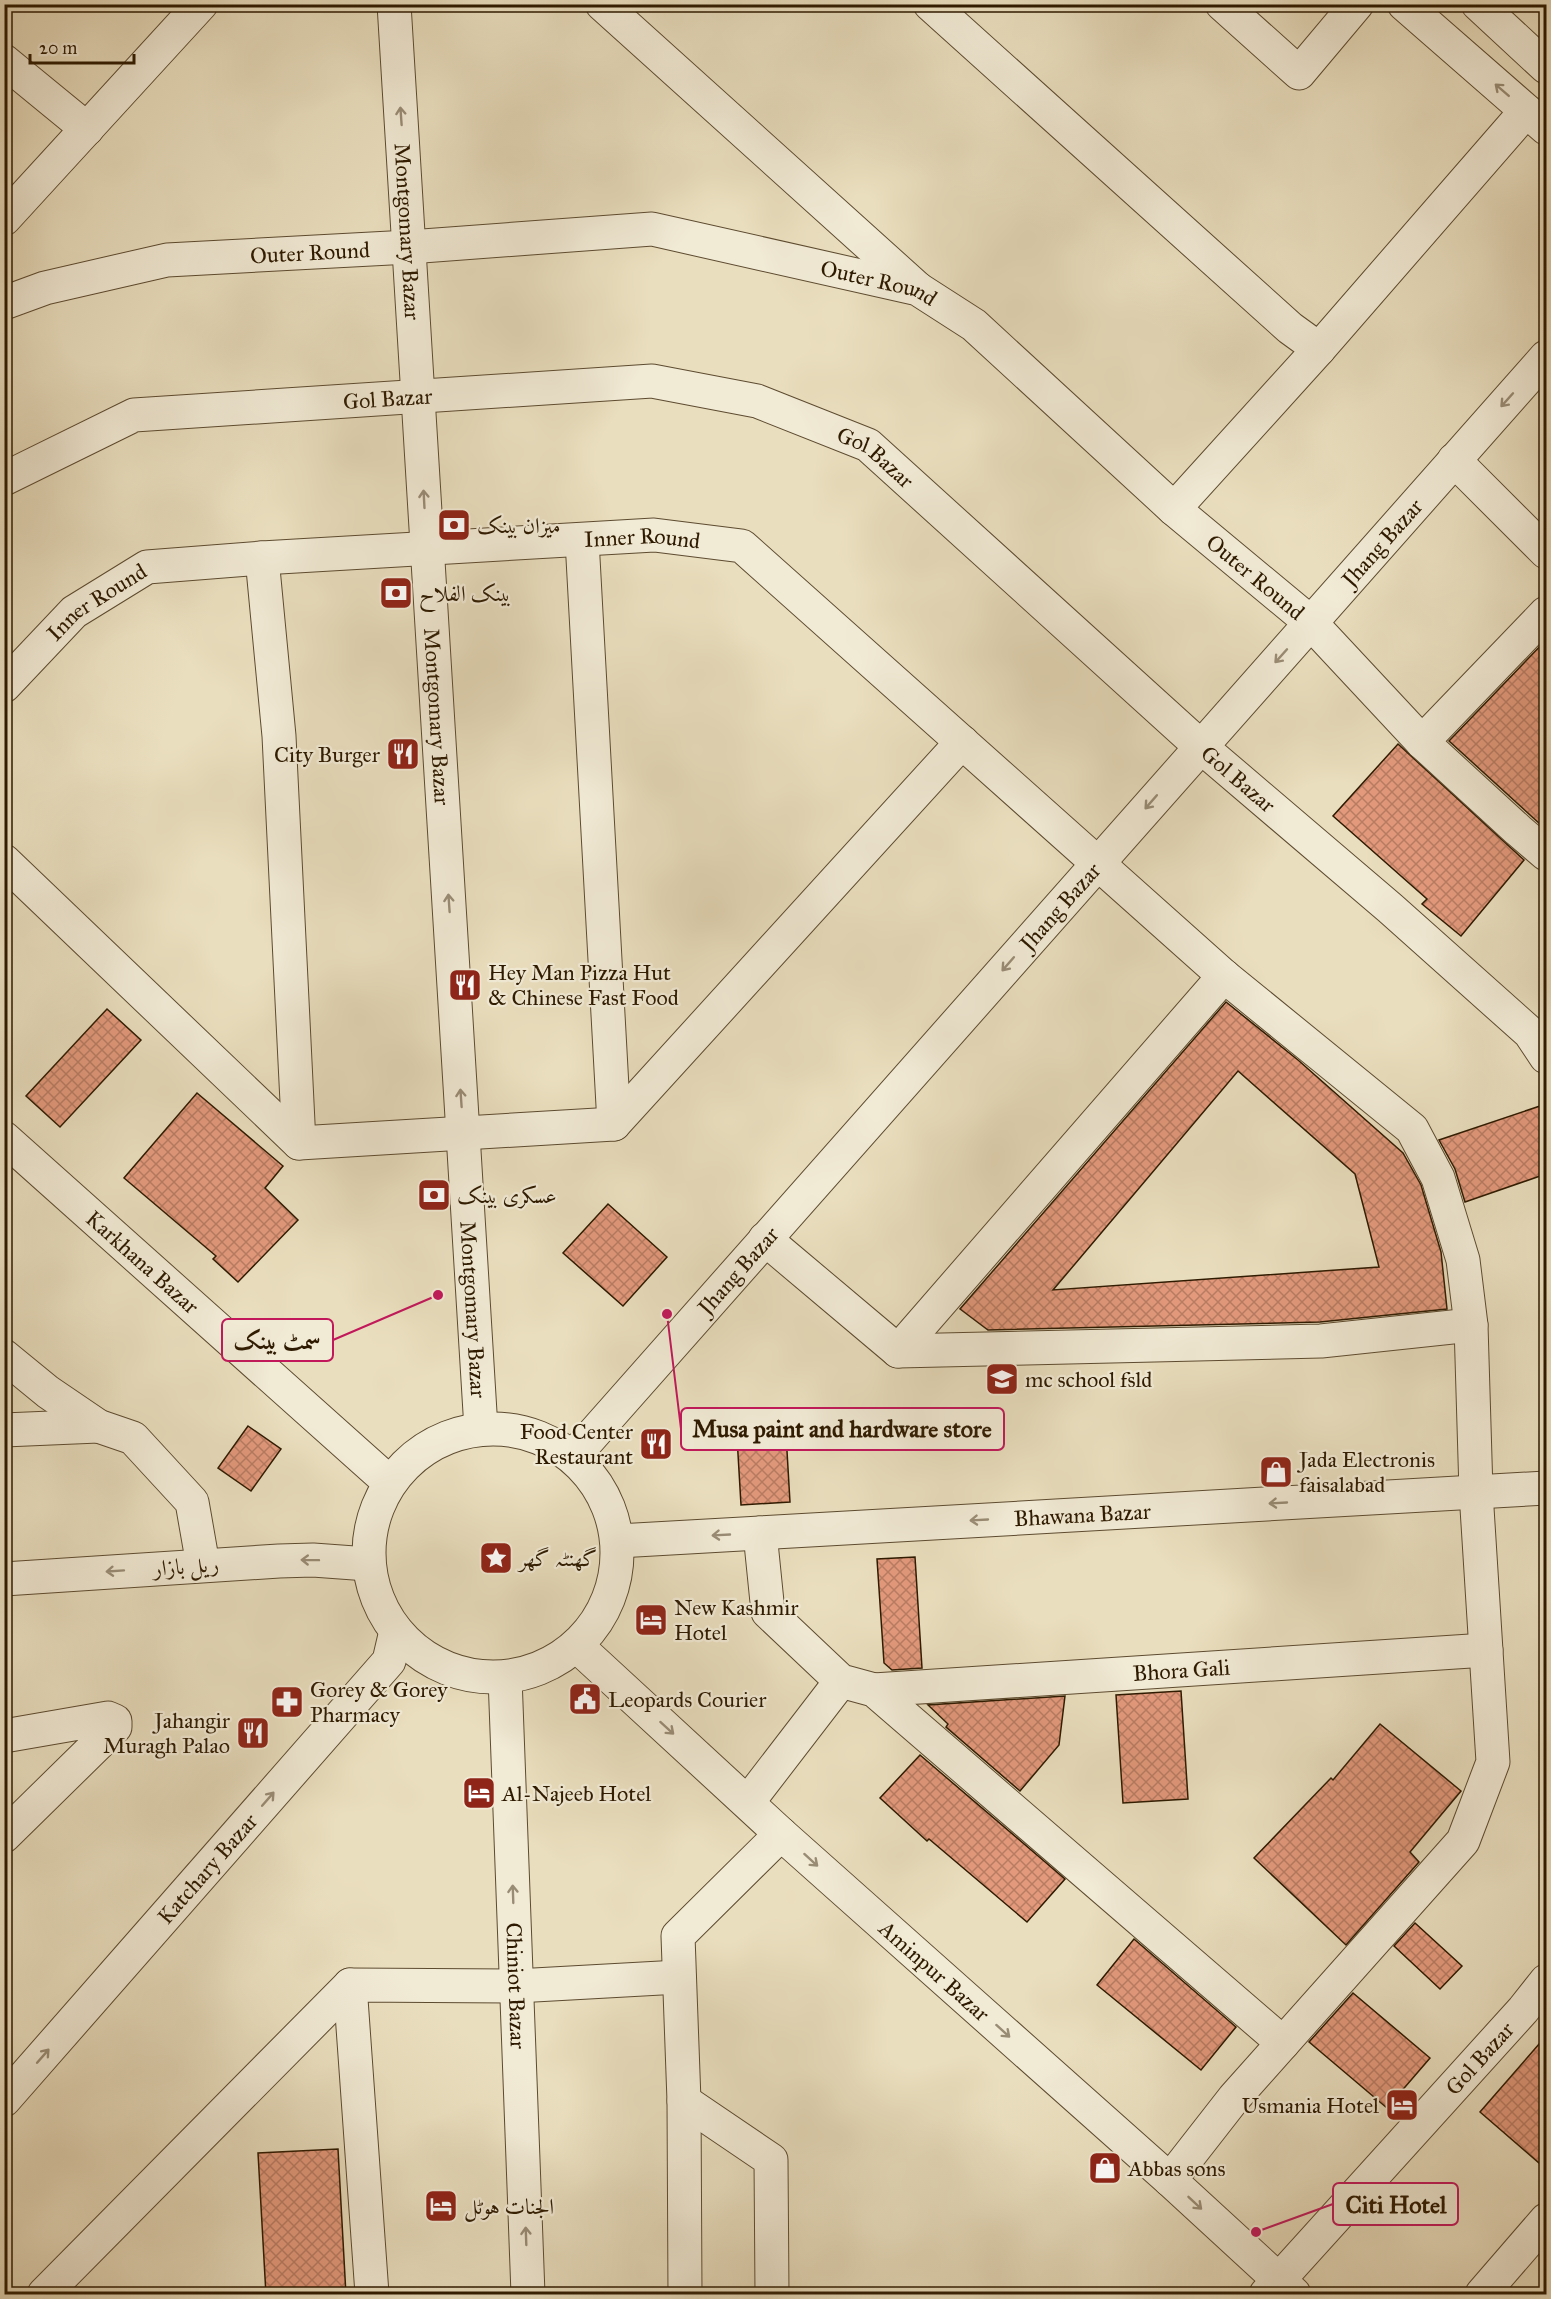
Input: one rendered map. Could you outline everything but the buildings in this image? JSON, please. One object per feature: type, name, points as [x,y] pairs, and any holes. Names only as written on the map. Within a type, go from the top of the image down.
[{"type":"street","points":[[4,219],[201,4]]},
{"type":"street","name":"Montgomary Bazar","points":[[394,4],[481,1429]]},
{"type":"street","points":[[602,4],[918,289]]},
{"type":"street","points":[[930,4],[1290,328],[1318,349]]},
{"type":"street","points":[[1222,4],[1299,73],[1357,4]]},
{"type":"street","points":[[1173,509],[1318,349],[1536,119],[1404,4]]},
{"type":"street","points":[[1478,4],[1546,67]]},
{"type":"street","points":[[4,61],[87,129]]},
{"type":"street","name":"Outer Round","points":[[4,303],[45,288],[166,260],[409,247],[652,229],[918,289],[974,325],[1173,509],[1310,622],[1422,742],[1546,854]]},
{"type":"street","name":"Jhang Bazar","points":[[573,1457],[1546,357]]},
{"type":"street","name":"Gol Bazar","points":[[4,479],[134,415],[652,381],[758,401],[868,445],[1200,747],[1390,908],[1530,1033],[1546,1058]]},
{"type":"street","points":[[1454,460],[1546,552]]},
{"type":"street","name":"Inner Round","points":[[4,686],[74,612],[147,567],[654,535],[742,546],[1224,976],[1412,1129],[1438,1178],[1463,1260],[1471,1325],[1476,1492],[1492,1762],[1463,1841],[1234,2098],[1170,2180]]},
{"type":"street","points":[[582,540],[614,1124]]},
{"type":"street","points":[[262,558],[279,736],[299,1143]]},
{"type":"street","points":[[1422,742],[1546,613]]},
{"type":"street","points":[[4,861],[299,1143],[614,1124],[962,742]]},
{"type":"street","points":[[898,1351],[1224,976]]},
{"type":"street","name":"Karkhana Bazar","points":[[4,1138],[389,1482]]},
{"type":"street","points":[[765,1239],[898,1351],[1321,1341],[1471,1325]]},
{"type":"street","points":[[4,1356],[48,1392],[98,1426],[133,1438],[192,1502],[203,1565]]},
{"type":"street","points":[[4,1430],[98,1426]]},
{"type":"street","points":[[481,1429],[514,1430],[545,1440],[573,1457],[595,1480],[610,1509],[618,1541],[616,1580],[602,1616],[577,1646],[543,1668],[505,1677],[464,1674],[426,1658],[396,1631],[377,1600],[368,1564],[370,1532],[389,1482],[421,1452],[450,1436],[481,1429]]},
{"type":"street","name":"Bhawana Bazar","points":[[618,1541],[1546,1488]]},
{"type":"street","points":[[760,1533],[768,1612],[841,1681],[874,1690],[1283,2043]]},
{"type":"street","name":"ریل بازار","points":[[4,1580],[203,1565],[313,1560],[368,1564]]},
{"type":"street","name":"Katchary Bazar","points":[[4,2100],[389,1661],[396,1631]]},
{"type":"street","name":"Aminpur Bazar","points":[[577,1646],[782,1834],[1170,2180],[1280,2290]]},
{"type":"street","name":"Bhora Gali","points":[[874,1690],[1486,1650]]},
{"type":"street","name":"Chiniot Bazar","points":[[505,1677],[528,2295]]},
{"type":"street","points":[[748,1802],[841,1681]]},
{"type":"street","points":[[4,1736],[108,1718],[115,1721],[115,1727],[4,1836]]},
{"type":"street","points":[[685,2295],[684,2101],[678,1936],[782,1834]]},
{"type":"street","points":[[44,2295],[350,1985],[516,1986],[679,1977]]},
{"type":"street","name":"Gol Bazar","points":[[1280,2290],[1546,1981]]},
{"type":"street","points":[[350,1985],[372,2295]]},
{"type":"street","points":[[684,2101],[771,2160],[772,2295]]},
{"type":"street","points":[[1482,2295],[1546,2220]]},
{"type":"place","name":"میزان بینک","points":[[454,525]]},
{"type":"place","name":"بینک الفلاح","points":[[396,593]]},
{"type":"place","name":"City Burger","points":[[403,754]]},
{"type":"place","name":"Hey Man Pizza Hut & Chinese Fast Food","points":[[465,985]]},
{"type":"place","name":"عسکری بینک","points":[[434,1195]]},
{"type":"place","name":"سمٹ بینک","points":[[438,1295]]},
{"type":"place","name":"Musa paint and hardware store","points":[[667,1314]]},
{"type":"place","name":"mc school fsld","points":[[1002,1379]]},
{"type":"place","name":"Food Center Restaurant","points":[[656,1444]]},
{"type":"place","name":"Jada Electronis faisalabad","points":[[1276,1472]]},
{"type":"place","name":"گھنٹہ گھر","points":[[496,1558]]},
{"type":"place","name":"New Kashmir Hotel","points":[[651,1620]]},
{"type":"place","name":"Leopards Courier","points":[[585,1699]]},
{"type":"place","name":"Gorey & Gorey Pharmacy","points":[[287,1702]]},
{"type":"place","name":"Jahangir Muragh Palao","points":[[253,1733]]},
{"type":"place","name":"Al-Najeeb Hotel","points":[[479,1793]]},
{"type":"place","name":"Usmania Hotel","points":[[1402,2105]]},
{"type":"place","name":"Abbas sons","points":[[1105,2168]]},
{"type":"place","name":"الجنات ہوٹل","points":[[441,2206]]},
{"type":"place","name":"Citi Hotel","points":[[1256,2232]]}]
